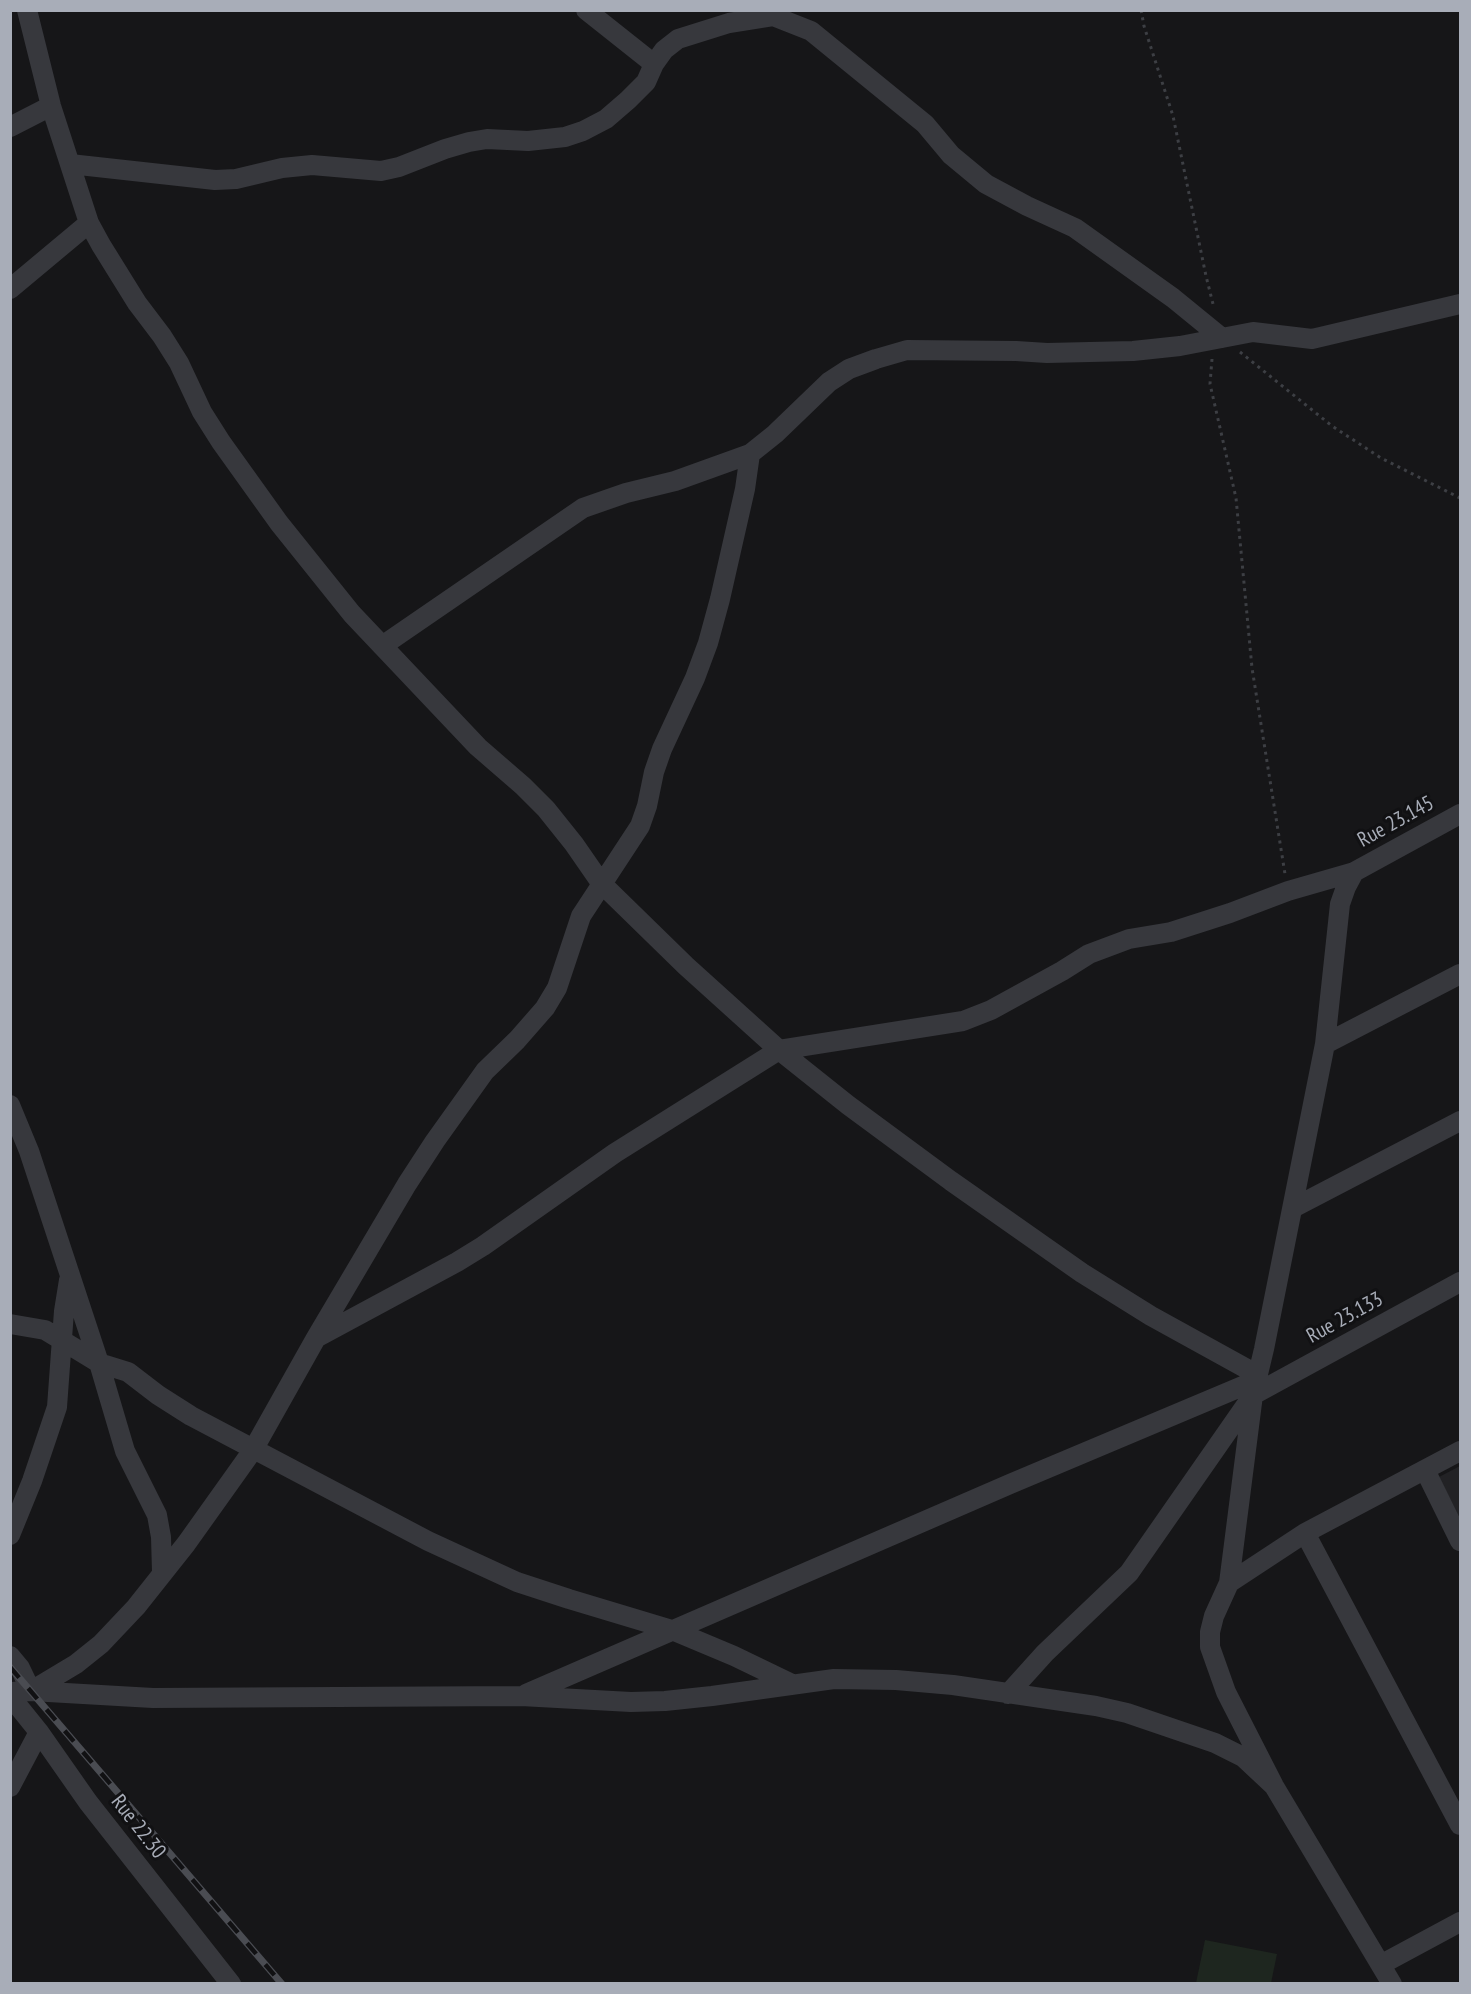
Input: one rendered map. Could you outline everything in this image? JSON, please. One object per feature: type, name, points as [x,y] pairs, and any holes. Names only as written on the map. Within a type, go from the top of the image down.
[{"type":"street","points":[[27,10],[51,106],[89,223],[124,284],[179,363],[202,412],[220,442],[279,523],[352,614],[478,747],[523,786],[546,810],[601,884],[779,1050],[848,1105],[1082,1273],[1256,1383]]},
{"type":"street","points":[[586,10],[654,64]]},
{"type":"street","points":[[70,165],[215,180],[236,179],[282,168],[312,165],[381,171],[399,167],[469,142],[528,141],[565,137],[606,119],[628,100],[646,82],[654,64],[664,50],[678,39],[729,23],[773,16],[811,31],[925,124],[951,155],[986,184],[1075,228],[1173,298],[1222,338]]},
{"type":"street","points":[[10,127],[51,106]]},
{"type":"street","points":[[10,290],[89,223]]},
{"type":"street","points":[[382,646],[583,508],[626,493],[675,481],[750,454],[776,434],[830,382],[849,369],[908,350],[1047,353],[1123,351],[1180,346],[1253,332],[1312,339],[1461,304]]},
{"type":"street","points":[[31,1691],[76,1664],[101,1644],[136,1607],[186,1544],[253,1450],[406,1185],[461,1102],[485,1071],[545,1008],[561,978],[581,916],[640,826],[662,749],[695,678],[708,643],[745,489],[750,454]]},
{"type":"street","name":"Rue 23.145","points":[[779,1050],[963,1021],[991,1010],[1089,954],[1129,939],[1171,932],[1288,891],[1354,872],[1461,814]]},
{"type":"street","points":[[1354,872],[1340,904],[1325,1044],[1256,1383],[1229,1583],[1214,1616],[1210,1632],[1210,1647],[1226,1692],[1274,1786],[1392,1983]]},
{"type":"street","points":[[1325,1044],[1461,974]]},
{"type":"street","points":[[316,1338],[465,1257],[615,1153],[779,1050]]},
{"type":"street","points":[[10,1105],[29,1151],[70,1274],[125,1451],[157,1515],[161,1537],[162,1572]]},
{"type":"street","points":[[1293,1208],[1461,1121]]},
{"type":"street","points":[[10,1534],[32,1481],[57,1407],[70,1274]]},
{"type":"street","name":"Rue 23.133","points":[[521,1696],[1021,1479],[1256,1383],[1461,1282]]},
{"type":"street","points":[[10,1324],[45,1330],[99,1363],[129,1372],[158,1395],[191,1416],[253,1450],[428,1541],[517,1582],[672,1630],[792,1684]]},
{"type":"street","points":[[1008,1694],[1045,1653],[1129,1573],[1256,1383]]},
{"type":"street","points":[[1229,1583],[1305,1533],[1461,1451]]},
{"type":"street","points":[[1425,1470],[1461,1541]]},
{"type":"street","points":[[1305,1533],[1461,1825]]},
{"type":"street","points":[[10,1656],[20,1668],[31,1691]]},
{"type":"street","points":[[10,1694],[31,1691],[153,1698],[521,1696],[631,1702],[712,1696],[792,1684],[854,1678],[896,1680],[953,1685],[1096,1706],[1165,1725],[1215,1743],[1243,1757],[1274,1786]]},
{"type":"street","name":"Rue 22.30","points":[[10,1694],[88,1802],[231,1983]]},
{"type":"street","points":[[10,1787],[39,1732]]},
{"type":"street","points":[[1382,1964],[1461,1922]]},
{"type":"path","points":[[1141,10],[1173,116],[1206,276],[1222,338],[1332,426],[1381,458],[1461,498]]},
{"type":"path","points":[[1222,338],[1212,358],[1210,384],[1236,498],[1252,668],[1288,891]]},
{"type":"shaded area","points":[[1460,1466],[1460,1519],[1439,1477]]},
{"type":"shaded area","points":[[1205,1940],[1277,1954],[1271,1983],[1196,1983]]},
{"type":"railway","points":[[10,1667],[282,1984]]}]
